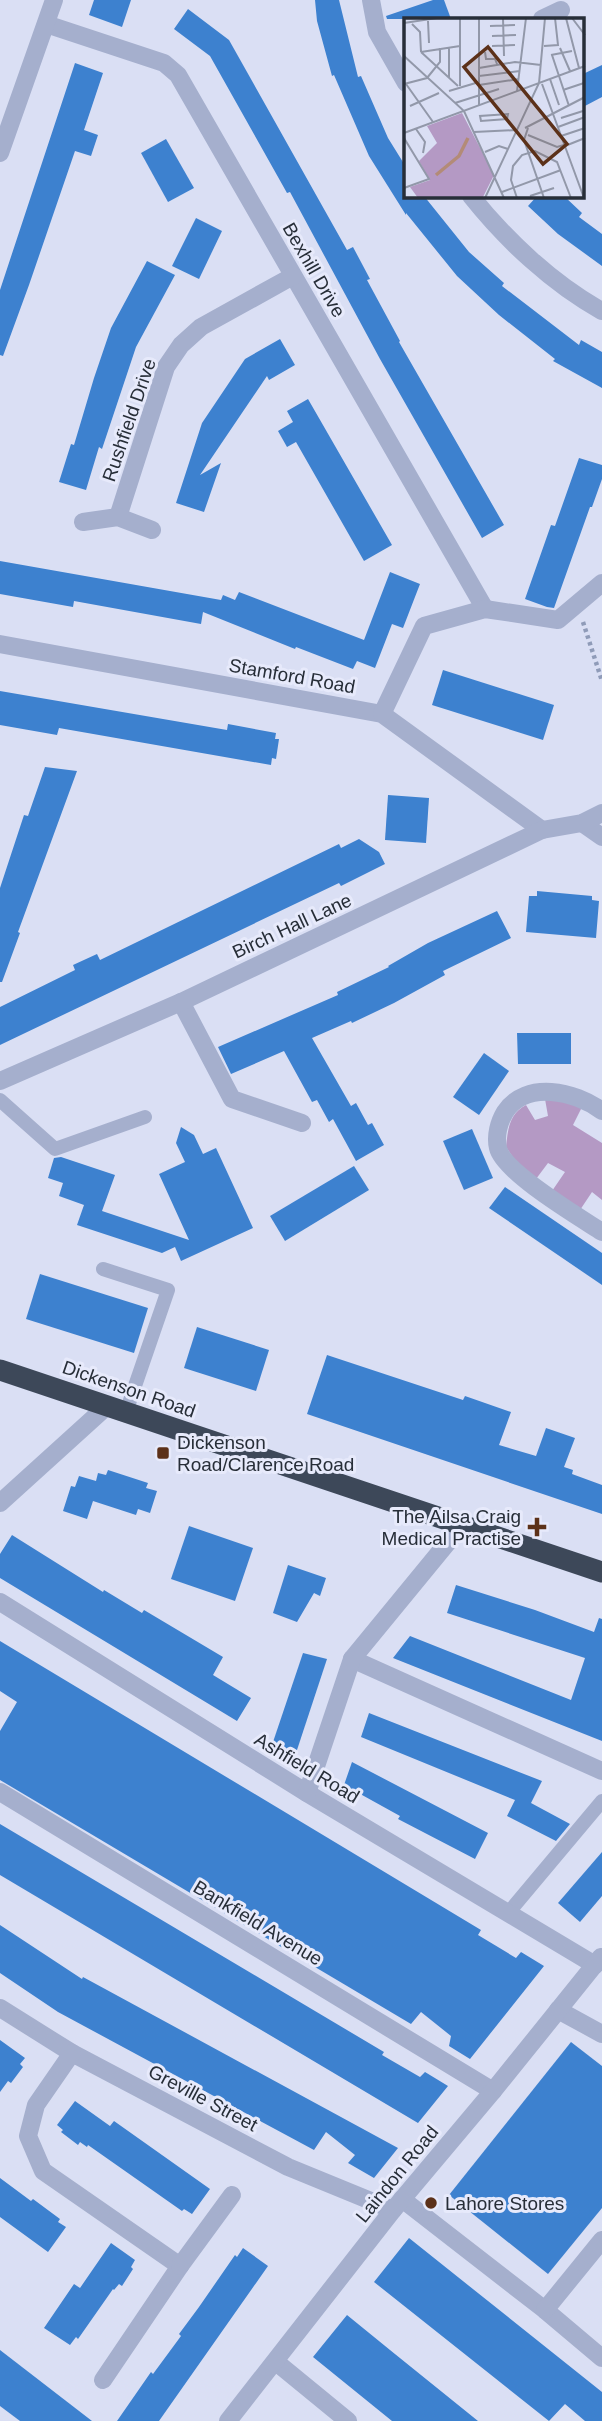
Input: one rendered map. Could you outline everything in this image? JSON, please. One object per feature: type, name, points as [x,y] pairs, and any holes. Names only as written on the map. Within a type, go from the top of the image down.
[{"type":"highway","name":"Dickenson Road","points":[[0,1370],[602,1573]]},
{"type":"street","points":[[371,0],[377,32],[404,79]]},
{"type":"street","points":[[0,153],[46,24],[49,1]]},
{"type":"street","points":[[544,18],[561,10]]},
{"type":"street","name":"Bexhill Drive","points":[[46,24],[164,63],[178,75],[485,609]]},
{"type":"street","points":[[473,198],[519,247],[556,279],[602,311]]},
{"type":"street","name":"Rushfield Drive","points":[[118,517],[166,367],[181,345],[201,327],[293,276]]},
{"type":"street","points":[[83,522],[118,517],[152,530]]},
{"type":"street","points":[[382,714],[424,626],[485,609],[558,620],[602,583]]},
{"type":"street","name":"Stamford Road","points":[[0,644],[382,714],[542,830]]},
{"type":"street","name":"Birch Hall Lane","points":[[0,1081],[181,1002],[542,830],[582,823],[602,813]]},
{"type":"street","points":[[582,823],[602,837]]},
{"type":"street","points":[[181,1002],[232,1098],[302,1124]]},
{"type":"street","points":[[602,1111],[593,1104],[562,1093],[532,1093],[512,1101],[499,1122],[498,1149],[510,1169],[602,1232]]},
{"type":"street","points":[[0,1503],[116,1409]]},
{"type":"street","points":[[307,1793],[352,1659],[462,1524]]},
{"type":"street","name":"Ashfield Road","points":[[0,1602],[307,1793],[509,1912],[598,1960]]},
{"type":"street","points":[[352,1659],[602,1771]]},
{"type":"street","name":"Bankfield Avenue","points":[[0,1792],[494,2091]]},
{"type":"street","name":"Laindon Road","points":[[228,2421],[398,2204],[494,2091],[598,1960]]},
{"type":"street","name":"Greville Street","points":[[0,2008],[72,2053],[288,2166],[398,2204],[545,2310],[602,2358]]},
{"type":"street","points":[[558,2010],[602,2034]]},
{"type":"street","points":[[72,2053],[36,2105],[28,2136],[43,2171],[180,2266]]},
{"type":"street","points":[[103,2380],[232,2195]]},
{"type":"street","points":[[545,2310],[602,2240]]},
{"type":"street","points":[[275,2362],[348,2421]]},
{"type":"lane","points":[[0,1100],[55,1149],[145,1117]]},
{"type":"lane","points":[[103,1269],[168,1290],[116,1409]]},
{"type":"lane","points":[[509,1912],[602,1801]]},
{"type":"path","points":[[578,605],[602,681]]},
{"type":"shaded area","points":[[563,1097],[582,1107],[573,1125],[602,1143],[602,1200],[592,1192],[580,1210],[552,1191],[565,1172],[548,1163],[536,1179],[517,1163],[506,1147],[510,1123],[520,1109],[526,1105],[535,1120],[548,1116],[545,1099]]},
{"type":"building","points":[[94,0],[131,0],[122,27],[89,15]]},
{"type":"building","points":[[315,0],[339,0],[358,77],[361,76],[388,138],[404,164],[404,198],[426,198],[469,252],[504,283],[502,286],[579,345],[581,340],[602,352],[602,388],[553,361],[555,359],[499,315],[457,276],[406,215],[369,156],[334,75],[332,76],[317,21]]},
{"type":"building","points":[[433,0],[444,0],[451,18],[387,19],[386,16]]},
{"type":"building","points":[[188,9],[229,40],[347,250],[353,247],[399,342],[504,525],[482,538],[380,359],[290,192],[287,193],[210,56],[174,29]]},
{"type":"building","points":[[75,63],[103,73],[84,130],[98,135],[91,156],[75,151],[3,356],[0,355],[0,290]]},
{"type":"building","points":[[602,65],[602,97],[584,106],[584,74]]},
{"type":"building","points":[[166,139],[194,188],[168,202],[141,153]]},
{"type":"building","points":[[535,198],[566,198],[582,213],[579,217],[602,234],[602,266],[558,234],[528,206]]},
{"type":"building","points":[[196,218],[222,231],[199,279],[172,266]]},
{"type":"building","points":[[147,261],[175,275],[136,347],[86,490],[59,482],[71,444],[74,445],[111,328]]},
{"type":"building","points":[[280,339],[295,365],[269,380],[267,376],[200,475],[221,463],[204,512],[176,503],[202,423],[245,359]]},
{"type":"building","points":[[308,399],[392,545],[364,561],[296,442],[287,447],[278,431],[293,422],[287,411]]},
{"type":"building","points":[[579,458],[602,465],[602,479],[554,608],[547,607],[525,599],[551,525],[555,526]]},
{"type":"building","points":[[0,561],[221,600],[223,595],[235,600],[239,592],[364,640],[390,572],[420,584],[403,628],[392,624],[375,668],[357,661],[353,669],[203,612],[201,624],[74,601],[73,607],[0,594]]},
{"type":"building","points":[[443,670],[554,705],[543,740],[432,705]]},
{"type":"building","points":[[0,691],[227,730],[228,724],[276,733],[275,739],[279,739],[276,759],[272,758],[271,765],[59,728],[57,735],[0,725]]},
{"type":"building","points":[[45,767],[77,771],[0,982],[0,888],[24,815],[28,816]]},
{"type":"building","points":[[388,795],[429,798],[426,843],[385,840]]},
{"type":"building","points":[[359,839],[379,852],[385,864],[341,886],[339,883],[0,1045],[0,1007],[75,970],[73,965],[97,954],[100,960],[339,844],[341,848]]},
{"type":"building","points":[[537,891],[592,896],[592,900],[599,901],[596,938],[526,932],[529,896],[537,896]]},
{"type":"building","points":[[497,911],[511,938],[443,971],[445,975],[394,1003],[312,1038],[351,1106],[356,1103],[368,1125],[372,1123],[384,1145],[356,1161],[333,1119],[329,1122],[317,1100],[312,1102],[284,1051],[231,1074],[218,1047],[338,995],[337,992],[389,967],[428,943]]},
{"type":"building","points":[[517,1033],[571,1033],[571,1064],[518,1064]]},
{"type":"building","points":[[484,1053],[509,1071],[479,1115],[453,1097]]},
{"type":"building","points":[[181,1127],[194,1135],[203,1154],[216,1148],[253,1228],[181,1261],[175,1247],[162,1253],[77,1225],[84,1205],[59,1196],[63,1183],[48,1178],[54,1158],[61,1157],[115,1175],[102,1211],[189,1240],[159,1174],[185,1162],[176,1143]]},
{"type":"building","points":[[472,1129],[493,1178],[464,1190],[443,1141]]},
{"type":"building","points":[[354,1166],[369,1190],[285,1241],[270,1216]]},
{"type":"building","points":[[505,1187],[602,1253],[602,1285],[489,1208]]},
{"type":"building","points":[[40,1274],[148,1308],[134,1353],[26,1319]]},
{"type":"building","points":[[197,1327],[269,1350],[256,1391],[184,1368]]},
{"type":"building","points":[[327,1355],[463,1400],[465,1396],[511,1412],[499,1445],[536,1456],[546,1428],[575,1438],[564,1467],[573,1470],[572,1474],[602,1485],[602,1514],[307,1414]]},
{"type":"building","points":[[108,1470],[148,1483],[146,1488],[157,1491],[150,1513],[138,1509],[136,1515],[93,1501],[87,1519],[63,1511],[71,1486],[75,1487],[79,1476],[96,1481],[98,1473],[106,1475]]},
{"type":"building","points":[[189,1526],[253,1548],[235,1601],[171,1579]]},
{"type":"building","points":[[12,1535],[103,1592],[104,1590],[142,1613],[144,1610],[223,1657],[213,1675],[251,1698],[237,1721],[0,1578],[0,1554]]},
{"type":"building","points":[[288,1565],[326,1578],[320,1596],[314,1593],[297,1622],[273,1613]]},
{"type":"building","points":[[456,1585],[594,1632],[599,1618],[602,1619],[602,1741],[393,1658],[410,1636],[571,1700],[585,1658],[447,1613]]},
{"type":"building","points":[[0,1641],[481,1930],[478,1935],[516,1958],[521,1952],[544,1966],[470,2059],[449,2046],[451,2036],[421,2012],[411,2024],[0,1780],[0,1731],[17,1702],[0,1691]]},
{"type":"building","points":[[303,1653],[327,1659],[296,1753],[272,1745]]},
{"type":"building","points":[[369,1713],[542,1781],[531,1803],[570,1824],[556,1841],[507,1816],[515,1800],[361,1737]]},
{"type":"building","points":[[352,1762],[488,1833],[475,1859],[398,1819],[400,1816],[344,1785]]},
{"type":"building","points":[[0,1824],[384,2052],[382,2055],[420,2077],[425,2072],[448,2086],[418,2123],[0,1875]]},
{"type":"building","points":[[602,1852],[602,1896],[580,1922],[558,1903]]},
{"type":"building","points":[[0,1925],[82,1979],[83,1977],[398,2148],[374,2178],[348,2163],[355,2155],[326,2132],[314,2150],[58,2012],[0,1973]]},
{"type":"building","points":[[0,2040],[25,2058],[20,2064],[23,2067],[0,2092]]},
{"type":"building","points":[[571,2042],[602,2066],[602,2208],[548,2274],[449,2195]]},
{"type":"building","points":[[75,2101],[110,2126],[114,2121],[210,2189],[192,2214],[184,2209],[182,2211],[88,2145],[87,2147],[80,2142],[78,2145],[61,2132],[63,2130],[57,2125]]},
{"type":"building","points":[[0,2178],[60,2219],[58,2222],[66,2227],[48,2252],[0,2217]]},
{"type":"building","points":[[409,2238],[602,2392],[602,2421],[585,2421],[565,2404],[549,2421],[374,2282]]},
{"type":"building","points":[[111,2243],[135,2260],[131,2267],[133,2269],[122,2286],[119,2284],[113,2289],[78,2339],[76,2337],[70,2345],[44,2328],[74,2284],[80,2288]]},
{"type":"building","points":[[243,2248],[268,2266],[159,2421],[117,2421],[151,2372],[153,2374],[181,2336],[179,2334],[235,2255],[237,2257]]},
{"type":"building","points":[[347,2315],[478,2421],[392,2421],[313,2357]]},
{"type":"building","points":[[0,2350],[92,2421],[20,2421],[0,2406]]},
{"type":"place","name":"Dickenson Road/Clarence Road","points":[[163,1453]]},
{"type":"place","name":"The Ailsa Craig Medical Practise","points":[[537,1527]]},
{"type":"place","name":"Lahore Stores","points":[[431,2203]]}]
